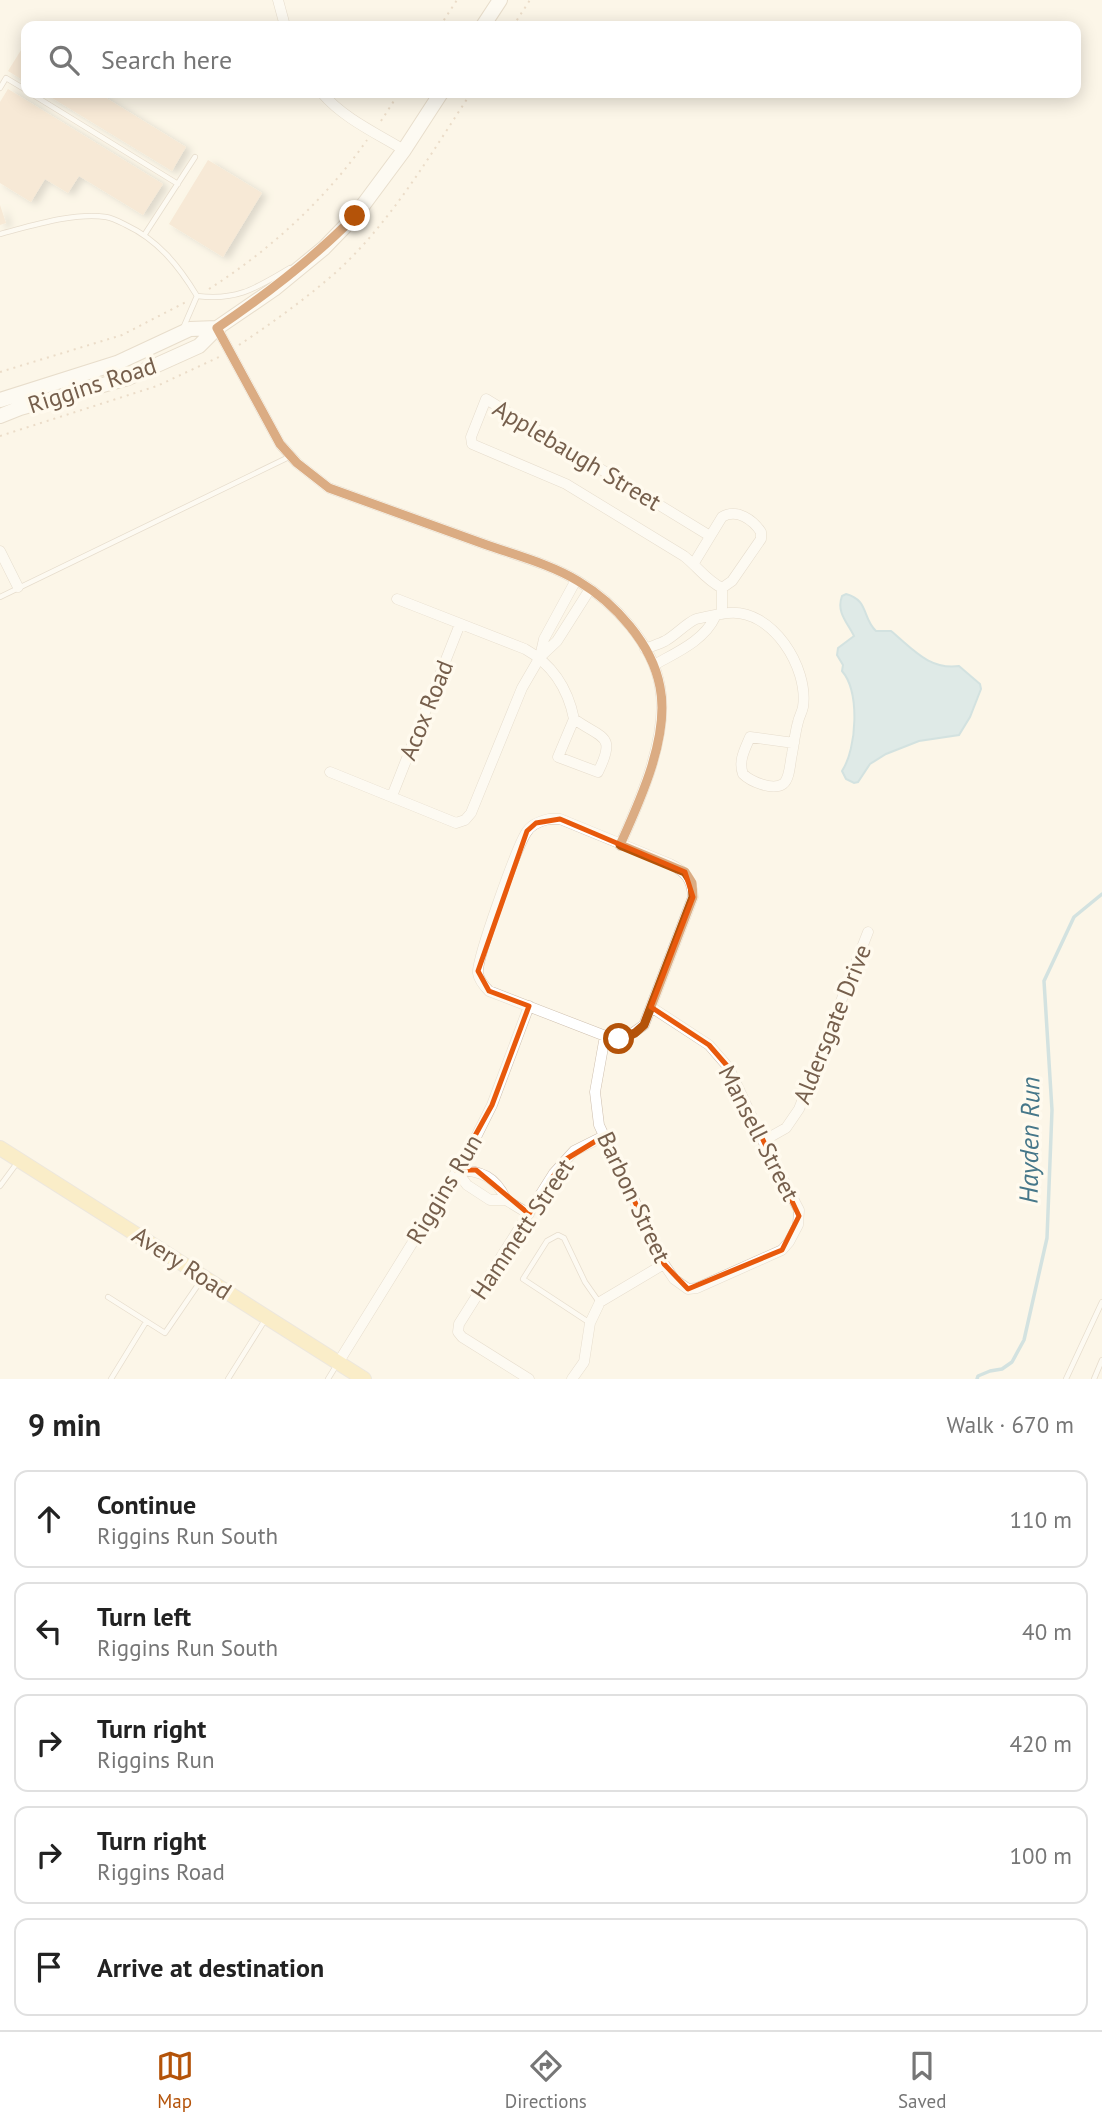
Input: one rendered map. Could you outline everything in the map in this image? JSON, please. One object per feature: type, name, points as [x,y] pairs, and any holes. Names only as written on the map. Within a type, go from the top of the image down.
[{"type":"main road","points":[[486,21],[500,0]]},
{"type":"main road","name":"Riggins Road","points":[[0,416],[128,377],[198,346],[217,328],[274,289],[324,248],[355,216],[404,150],[437,98]]},
{"type":"main road","name":"Riggins Road","points":[[0,400],[117,363],[190,329],[217,328]]},
{"type":"main road","name":"Avery Road","points":[[0,1148],[364,1379]]},
{"type":"street","points":[[278,0],[284,21]]},
{"type":"street","points":[[326,98],[404,150]]},
{"type":"street","points":[[217,328],[280,444],[314,478],[329,488],[523,557],[576,580],[619,614],[654,665],[661,688],[662,717],[639,803],[620,845]]},
{"type":"street","name":"Applebaugh Street","points":[[710,536],[486,399],[471,437],[472,444],[566,484],[607,507],[694,563],[699,572],[722,588]]},
{"type":"street","points":[[654,665],[688,646],[711,625],[718,616],[722,588],[732,581],[761,539],[761,532],[755,523],[738,514],[729,513],[722,517],[694,563]]},
{"type":"street","points":[[0,551],[18,587]]},
{"type":"street","points":[[540,657],[544,639],[576,580]]},
{"type":"street","points":[[330,772],[456,823],[465,820],[471,813],[522,688],[540,657],[557,641],[590,589]]},
{"type":"street","points":[[397,599],[540,657],[557,677],[574,719],[601,735],[606,742],[608,753],[598,772],[558,757],[574,719]]},
{"type":"street","points":[[645,649],[664,642],[696,619],[742,614],[756,619],[770,628],[786,645],[796,662],[803,706],[787,779],[783,784],[762,784],[743,774],[740,768],[750,737],[794,743]]},
{"type":"street","name":"Acox Road","points":[[392,796],[460,624]]},
{"type":"street","points":[[560,819],[685,872],[692,883],[693,897],[644,1025],[635,1033],[619,1039],[605,1036],[529,1006],[489,991],[483,985],[478,971],[502,892],[527,831],[536,823],[560,819]]},
{"type":"street","name":"Aldersgate Drive","points":[[763,1141],[786,1128],[799,1109],[868,932]]},
{"type":"street","name":"Riggins Run","points":[[338,1363],[468,1153],[492,1105],[529,1006]]},
{"type":"street","name":"Mansell Street","points":[[651,1007],[709,1045],[729,1068],[799,1210],[798,1225],[782,1250],[745,1266]]},
{"type":"street","name":"Barbon Street","points":[[605,1036],[595,1091],[599,1125],[664,1264],[674,1279],[688,1289],[697,1288],[745,1266]]},
{"type":"street","name":"Hammett Street","points":[[529,1379],[462,1337],[458,1332],[459,1324],[564,1161],[575,1151],[604,1136]]},
{"type":"street","points":[[456,1170],[476,1170],[500,1186],[506,1200]]},
{"type":"street","points":[[456,1170],[467,1185],[483,1196],[490,1200],[506,1200],[528,1214]]},
{"type":"street","points":[[572,1379],[584,1362],[590,1323],[600,1303],[664,1264]]},
{"type":"lane","points":[[0,88],[6,78],[21,88]]},
{"type":"lane","points":[[38,98],[178,184]]},
{"type":"lane","points":[[145,234],[195,157]]},
{"type":"lane","points":[[0,234],[36,224],[107,217],[145,234],[184,275],[197,296],[192,312],[175,336]]},
{"type":"lane","points":[[197,296],[237,296],[324,248]]},
{"type":"lane","points":[[0,597],[291,456]]},
{"type":"lane","points":[[678,632],[688,646]]},
{"type":"lane","points":[[0,1186],[19,1160]]},
{"type":"lane","points":[[483,1196],[492,1181]]},
{"type":"lane","points":[[590,1323],[523,1279],[547,1241],[558,1235],[564,1238],[585,1282],[600,1303]]},
{"type":"lane","points":[[108,1297],[165,1333],[203,1276]]},
{"type":"lane","points":[[1066,1379],[1102,1303]]},
{"type":"lane","points":[[228,1379],[267,1317]]},
{"type":"lane","points":[[111,1379],[146,1322]]},
{"type":"lane","points":[[1094,1379],[1102,1360]]},
{"type":"lane","points":[[328,1379],[338,1363]]},
{"type":"path","points":[[443,21],[457,0]]},
{"type":"path","points":[[516,21],[530,0]]},
{"type":"path","points":[[0,372],[122,335],[197,296],[243,267],[324,194],[374,131],[396,98]]},
{"type":"highlighted area","points":[[560,819],[685,872],[693,897],[651,1007],[709,1045],[729,1068],[799,1216],[782,1250],[688,1289],[664,1264],[604,1136],[563,1161],[529,1214],[476,1170],[456,1170],[492,1105],[529,1006],[489,991],[478,971],[527,831],[536,823]]},
{"type":"water","points":[[846,594],[858,600],[876,631],[891,631],[922,657],[939,665],[959,666],[980,684],[981,689],[970,717],[959,735],[919,741],[886,754],[870,764],[858,782],[854,783],[846,779],[842,771],[851,749],[854,706],[848,680],[842,671],[843,665],[837,655],[838,648],[854,636],[840,607],[842,596]]},
{"type":"building","points":[[21,50],[21,79],[8,71]]},
{"type":"building","points":[[8,89],[163,184],[143,215],[79,176],[68,193],[45,179],[31,202],[0,183],[0,102]]},
{"type":"building","points":[[52,98],[106,98],[186,147],[172,171]]},
{"type":"building","points":[[208,160],[262,193],[223,257],[169,224]]},
{"type":"building","points":[[0,205],[6,223],[0,225]]},
{"type":"waterway","name":"Hayden Run","points":[[977,1379],[978,1376],[1002,1369],[1012,1362],[1024,1340],[1047,1238],[1052,1110],[1044,981],[1074,917],[1102,894]]},
{"type":"route","points":[[355,216],[324,248],[274,289],[217,328],[280,444],[314,478],[329,488],[523,557],[576,580],[619,614],[645,649],[654,665],[661,688],[662,717],[639,803],[620,845],[685,872],[692,883],[693,897],[644,1025],[635,1033],[619,1039]]}]
